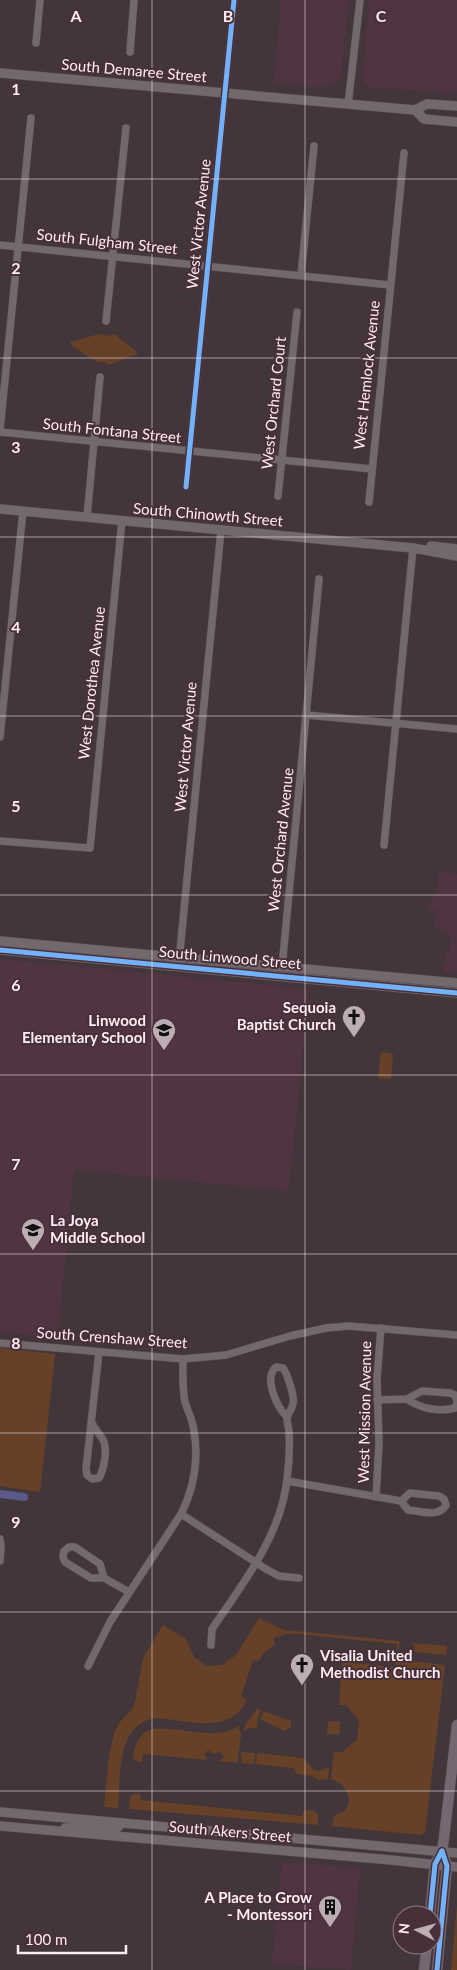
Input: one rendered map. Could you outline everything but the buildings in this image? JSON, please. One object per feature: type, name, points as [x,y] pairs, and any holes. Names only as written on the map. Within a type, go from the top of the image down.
[{"type":"main road","points":[[431,1905],[435,1864],[442,1851],[457,1724]]},
{"type":"main road","points":[[436,1970],[452,1867],[442,1851]]},
{"type":"main road","points":[[424,1970],[426,1955]]},
{"type":"street","points":[[36,43],[40,0]]},
{"type":"street","points":[[130,52],[134,0]]},
{"type":"street","name":"West Victor Avenue","points":[[186,486],[234,0]]},
{"type":"street","points":[[348,105],[360,0]]},
{"type":"street","name":"South Demaree Street","points":[[0,72],[415,110],[427,104],[457,106]]},
{"type":"street","name":"South Demaree Street","points":[[415,110],[424,119],[457,122]]},
{"type":"street","points":[[0,431],[31,118]]},
{"type":"street","points":[[106,321],[126,128]]},
{"type":"street","points":[[301,276],[314,146]]},
{"type":"street","name":"West Hemlock Avenue","points":[[369,502],[404,153]]},
{"type":"street","name":"South Fulgham Street","points":[[0,245],[390,285]]},
{"type":"street","name":"West Orchard Court","points":[[278,496],[297,312]]},
{"type":"street","points":[[87,517],[100,377]]},
{"type":"street","name":"South Fontana Street","points":[[0,431],[372,469]]},
{"type":"street","name":"South Chinowth Street","points":[[0,509],[413,548],[457,556]]},
{"type":"street","points":[[0,737],[23,511]]},
{"type":"street","name":"West Dorothea Avenue","points":[[0,841],[90,848],[122,520]]},
{"type":"street","name":"West Victor Avenue","points":[[179,962],[221,530]]},
{"type":"street","name":"South Chinowth Street","points":[[413,548],[429,546],[457,548]]},
{"type":"street","points":[[384,845],[413,548]]},
{"type":"street","points":[[319,579],[307,715],[457,729]]},
{"type":"street","name":"West Orchard Avenue","points":[[282,967],[307,715]]},
{"type":"street","name":"South Linwood Street","points":[[0,941],[84,949],[228,971],[457,992]]},
{"type":"street","points":[[4,950],[14,946],[69,951],[84,949]]},
{"type":"street","name":"South Linwood Street","points":[[4,950],[282,967],[457,984]]},
{"type":"street","points":[[228,971],[251,969],[274,971],[282,967]]},
{"type":"street","name":"South Crenshaw Street","points":[[0,1343],[183,1359],[226,1355],[290,1336],[326,1328],[349,1326],[457,1335]]},
{"type":"street","name":"West Mission Avenue","points":[[376,1497],[379,1463],[377,1400],[381,1328]]},
{"type":"street","points":[[92,1424],[105,1446],[102,1472],[98,1478],[92,1479],[87,1475],[86,1469],[99,1352]]},
{"type":"street","points":[[88,1666],[98,1644],[129,1592],[181,1514],[188,1500],[195,1475],[197,1453],[194,1429],[185,1400],[183,1359]]},
{"type":"street","points":[[211,1645],[212,1629],[256,1563],[276,1525],[287,1481],[290,1433],[287,1417],[280,1410],[270,1377],[276,1367],[283,1368],[286,1372],[293,1399],[293,1404],[287,1417]]},
{"type":"street","points":[[377,1400],[408,1399],[422,1391],[450,1393],[455,1396],[457,1402],[455,1408],[448,1410],[421,1408],[408,1399]]},
{"type":"street","points":[[287,1481],[401,1501],[408,1510],[438,1513],[443,1511],[446,1505],[444,1499],[439,1496],[410,1493],[401,1501]]},
{"type":"street","points":[[181,1514],[256,1563],[280,1576],[299,1578]]},
{"type":"street","points":[[0,1540],[2,1546],[0,1560]]},
{"type":"street","points":[[104,1578],[100,1564],[75,1548],[69,1547],[64,1551],[63,1557],[66,1562],[91,1578],[104,1578],[129,1592]]},
{"type":"street","name":"South Akers Street","points":[[0,1812],[457,1853]]},
{"type":"street","points":[[49,1831],[78,1827],[112,1829],[117,1828],[122,1823]]},
{"type":"street","name":"South Akers Street","points":[[0,1826],[452,1867]]},
{"type":"shaded area","points":[[281,0],[349,0],[341,75],[336,83],[322,87],[274,83]]},
{"type":"shaded area","points":[[369,0],[457,0],[457,93],[377,88],[366,84],[363,79]]},
{"type":"shaded area","points":[[99,334],[109,336],[114,334],[137,352],[137,354],[109,365],[105,362],[97,362],[72,346],[70,342]]},
{"type":"shaded area","points":[[439,872],[457,874],[457,974],[444,972],[445,952],[449,952],[451,935],[434,927],[437,911],[427,908],[438,890]]},
{"type":"shaded area","name":"Linwood Elementary School","points":[[0,959],[309,989],[289,1191],[74,1170],[58,1338],[0,1332]]},
{"type":"shaded area","points":[[381,1052],[393,1054],[391,1079],[378,1078]]},
{"type":"shaded area","points":[[0,1348],[55,1354],[40,1492],[0,1486]]},
{"type":"shaded area","points":[[259,1618],[284,1630],[400,1641],[399,1649],[397,1649],[397,1644],[299,1634],[286,1634],[273,1638],[275,1644],[263,1654],[259,1661],[253,1660],[241,1697],[247,1699],[240,1711],[231,1718],[220,1722],[194,1723],[156,1718],[143,1722],[133,1730],[123,1754],[118,1808],[104,1807],[109,1756],[114,1733],[119,1723],[134,1707],[143,1658],[163,1625],[186,1639],[194,1657],[207,1666],[222,1665],[236,1655]]},
{"type":"shaded area","points":[[413,1643],[447,1646],[446,1655],[415,1652]]},
{"type":"shaded area","points":[[396,1659],[445,1665],[425,1832],[421,1835],[332,1826],[334,1816],[345,1811],[349,1803],[348,1795],[344,1788],[331,1779],[334,1752],[342,1752],[357,1740],[359,1720],[346,1705],[339,1705],[342,1662],[395,1667]]},
{"type":"shaded area","points":[[257,1708],[261,1710],[257,1728],[244,1730],[246,1724]]},
{"type":"shaded area","points":[[264,1711],[291,1721],[291,1728],[284,1731],[260,1719]]},
{"type":"shaded area","points":[[328,1721],[340,1722],[339,1735],[327,1734]]},
{"type":"shaded area","points":[[239,1726],[241,1736],[237,1763],[219,1761],[224,1757],[221,1752],[213,1754],[208,1750],[204,1754],[208,1760],[143,1754],[142,1762],[136,1761],[133,1758],[138,1740],[153,1729],[219,1733]]},
{"type":"shaded area","points":[[241,1752],[255,1753],[254,1764],[242,1763]]},
{"type":"shaded area","points":[[257,1753],[303,1758],[314,1770],[319,1771],[325,1767],[329,1768],[328,1779],[319,1780],[312,1776],[297,1774],[293,1768],[256,1764]]},
{"type":"shaded area","points":[[133,1794],[140,1794],[141,1800],[302,1816],[304,1810],[314,1811],[318,1814],[318,1825],[129,1809],[130,1797]]},
{"type":"shaded area","points":[[282,1862],[360,1868],[351,1970],[272,1964]]},
{"type":"shaded area","points":[[457,1904],[457,1970],[451,1970]]},
{"type":"waterway","points":[[0,1494],[24,1497]]},
{"type":"cycle path","points":[[186,487],[234,0]]},
{"type":"cycle path","points":[[0,950],[457,993]]},
{"type":"cycle path","points":[[431,1905],[435,1864],[442,1851]]},
{"type":"cycle path","points":[[437,1970],[447,1866],[442,1851]]},
{"type":"place","name":"Sequoia Baptist Church","points":[[354,1038]]},
{"type":"place","name":"Linwood Elementary School","points":[[164,1051]]},
{"type":"place","name":"La Joya Middle School","points":[[33,1251]]},
{"type":"place","name":"Visalia United Methodist Church","points":[[302,1686]]},
{"type":"place","name":"A Place to Grow - Montessori","points":[[330,1928]]}]
